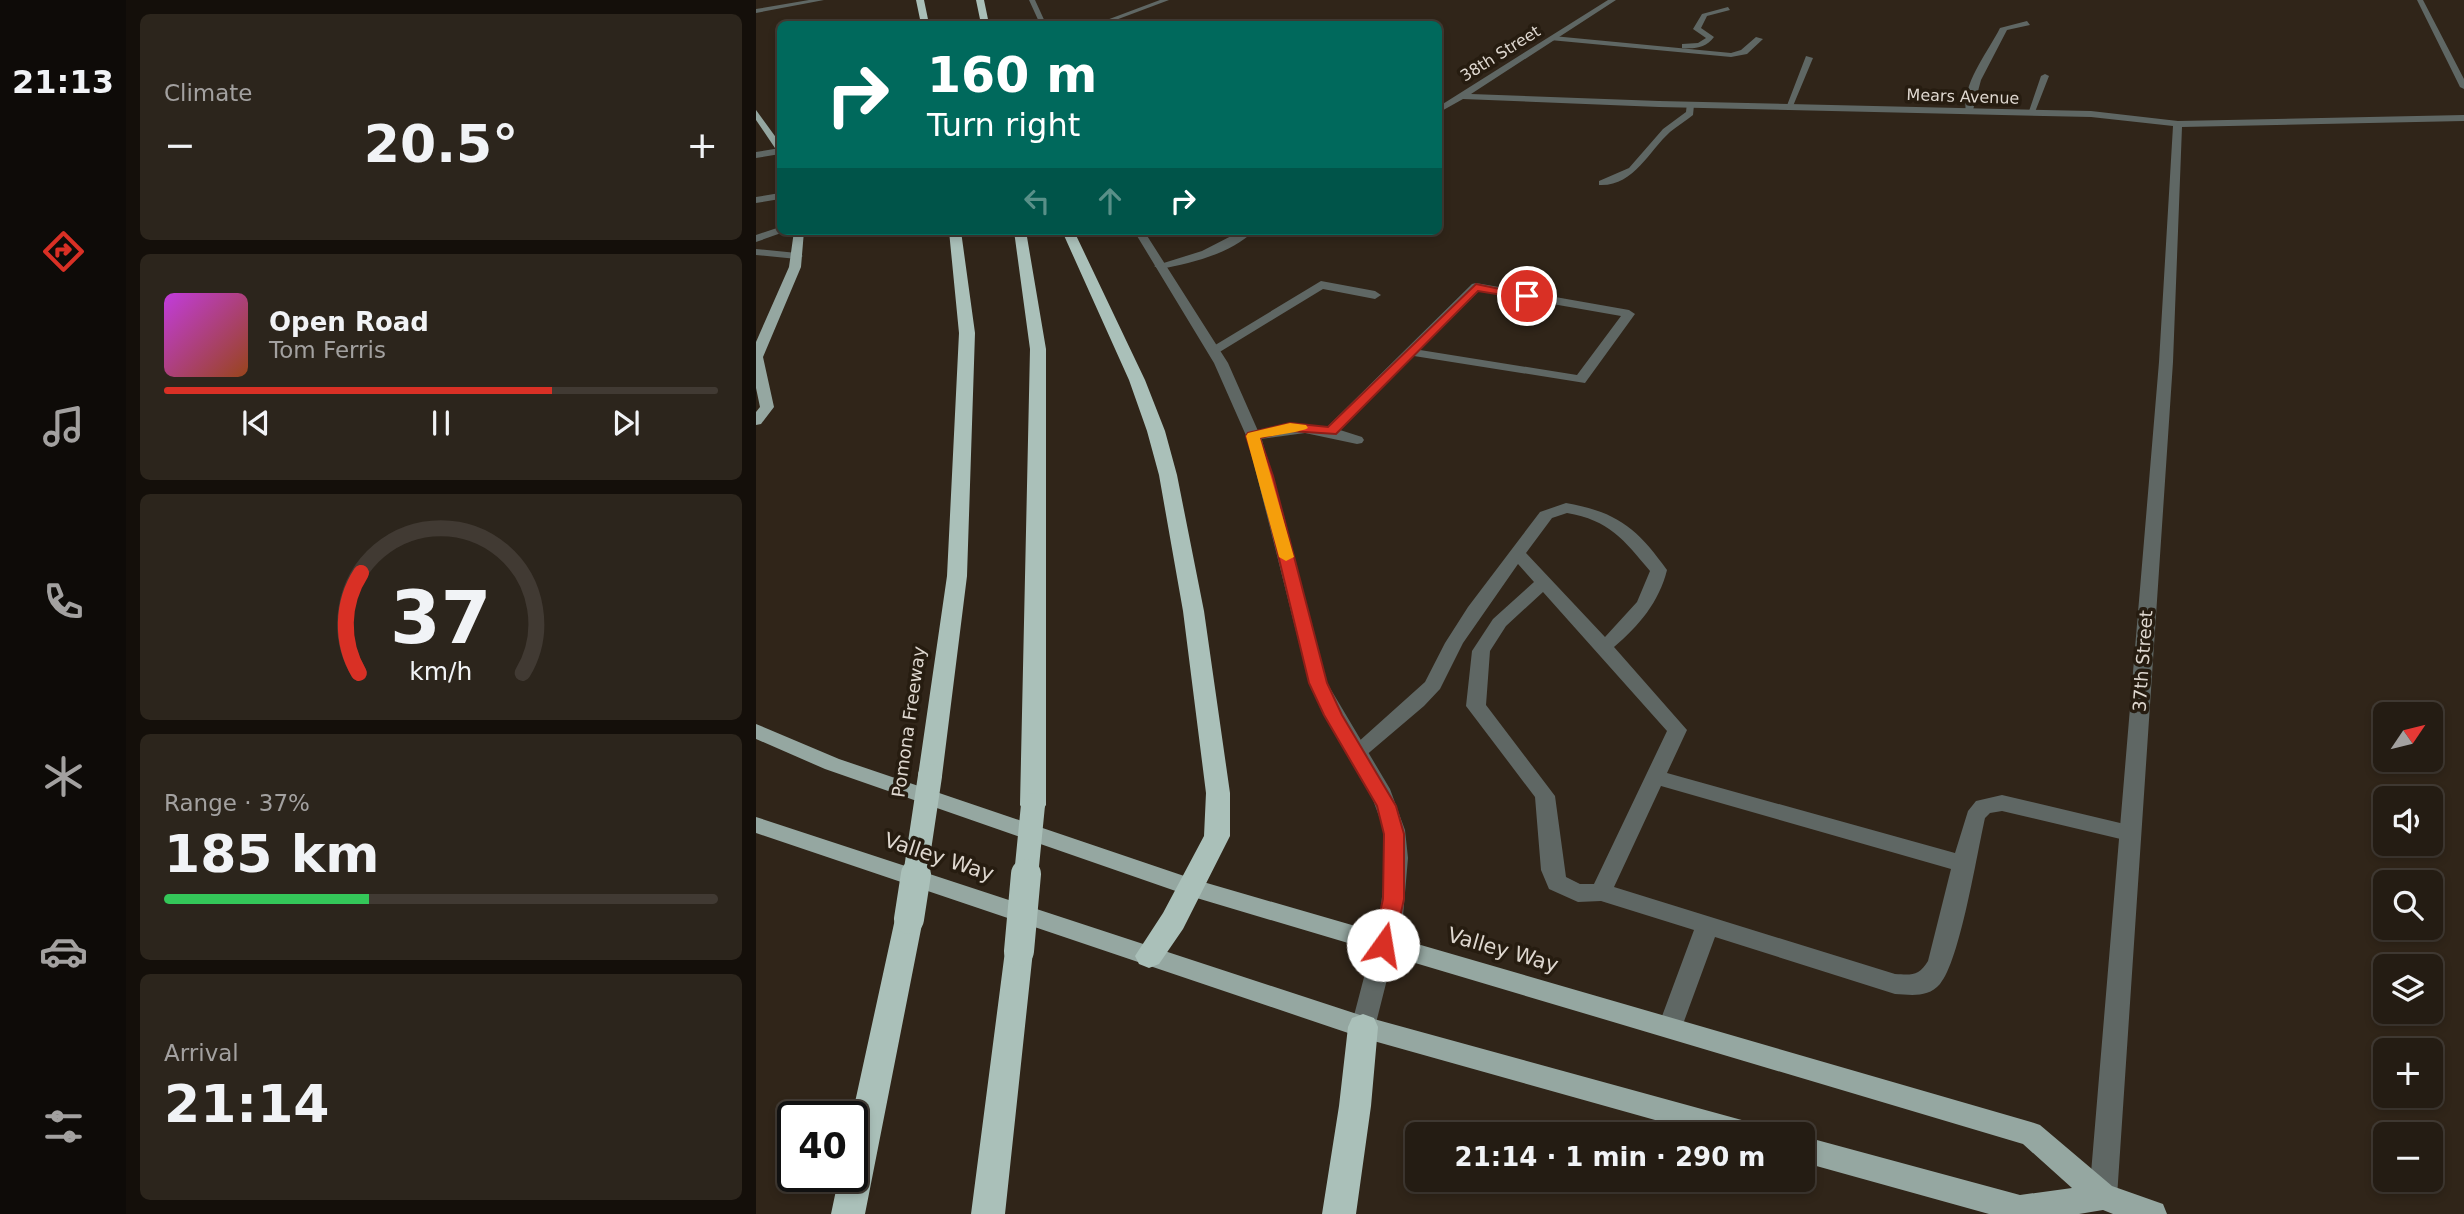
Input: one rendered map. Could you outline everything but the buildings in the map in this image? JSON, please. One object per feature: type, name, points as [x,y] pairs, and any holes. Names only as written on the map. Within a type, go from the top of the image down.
[{"type":"highway","points":[[920,0],[924,21]]},
{"type":"highway","points":[[981,0],[984,21]]},
{"type":"highway","name":"Pomona Freeway","points":[[848,1214],[909,919],[958,563],[967,333],[955,235]]},
{"type":"highway","points":[[988,1214],[1033,805],[1038,349],[1021,235]]},
{"type":"highway","points":[[1070,235],[1142,389],[1168,477],[1182,538],[1218,793],[1217,836],[1173,921],[1149,956]]},
{"type":"highway","points":[[1339,1214],[1355,1106],[1363,1027]]},
{"type":"main road","points":[[756,113],[777,145]]},
{"type":"main road","points":[[756,421],[766,407],[756,357],[792,274],[799,235]]},
{"type":"main road","name":"Valley Way","points":[[756,731],[832,764],[1190,887],[2031,1134],[2103,1197],[2153,1214]]},
{"type":"main road","name":"Valley Way","points":[[756,825],[1363,1027],[1706,1122]]},
{"type":"main road","name":"Valley Way","points":[[1815,1153],[2020,1209],[2103,1197]]},
{"type":"street","points":[[756,11],[821,0]]},
{"type":"street","points":[[1032,0],[1042,21]]},
{"type":"street","points":[[1105,21],[1123,11],[1166,0]]},
{"type":"street","name":"38th Street","points":[[1442,108],[1613,0]]},
{"type":"street","points":[[2420,0],[2464,87]]},
{"type":"street","points":[[1556,36],[1693,46],[1708,41],[1710,37],[1697,29],[1704,15],[1728,9]]},
{"type":"street","points":[[1969,110],[1974,88],[2004,28],[2027,23]]},
{"type":"street","points":[[1556,36],[1731,55],[1744,52],[1759,39]]},
{"type":"street","points":[[1789,106],[1809,58]]},
{"type":"street","points":[[2031,112],[2045,76]]},
{"type":"street","name":"Mears Avenue","points":[[1461,96],[1689,105],[2091,114],[2178,124],[2464,118]]},
{"type":"street","points":[[1603,183],[1632,170],[1666,131],[1690,113],[1689,105]]},
{"type":"street","name":"37th Street","points":[[2103,1197],[2167,349],[2178,124]]},
{"type":"street","points":[[756,155],[777,151]]},
{"type":"street","points":[[756,200],[777,196]]},
{"type":"street","points":[[756,239],[777,231]]},
{"type":"street","points":[[1141,235],[1213,350],[1253,436],[1266,476],[1318,683],[1333,715],[1387,806],[1394,834],[1394,899],[1363,1027]]},
{"type":"street","points":[[1160,266],[1213,252],[1242,235]]},
{"type":"street","points":[[756,252],[797,256]]},
{"type":"street","points":[[1213,350],[1321,285],[1375,295]]},
{"type":"street","points":[[1331,431],[1476,287],[1629,314],[1580,380],[1411,352]]},
{"type":"street","points":[[1253,436],[1290,427],[1331,431],[1357,440]]},
{"type":"street","points":[[1357,752],[1417,702],[1433,685],[1460,634],[1546,515],[1566,508],[1595,513],[1624,530],[1659,570],[1656,588],[1625,628],[1604,647]]},
{"type":"street","points":[[1517,553],[1677,730],[1601,892]]},
{"type":"street","points":[[1544,582],[1499,623],[1481,651],[1475,706],[1545,796],[1552,870],[1557,883],[1578,893],[1601,892],[1895,984],[1919,986],[1931,978],[1940,962],[1975,816],[1983,806],[2002,803],[2129,832]]},
{"type":"street","points":[[1656,777],[1964,864]]},
{"type":"street","points":[[1670,1027],[1707,926]]},
{"type":"slow traffic","points":[[1286,557],[1253,436],[1290,427],[1301,428]]},
{"type":"route","points":[[1383,945],[1394,899],[1395,868],[1394,834],[1387,806],[1333,715],[1318,683],[1266,476],[1253,436],[1290,427],[1331,431],[1476,287],[1527,296]]}]
